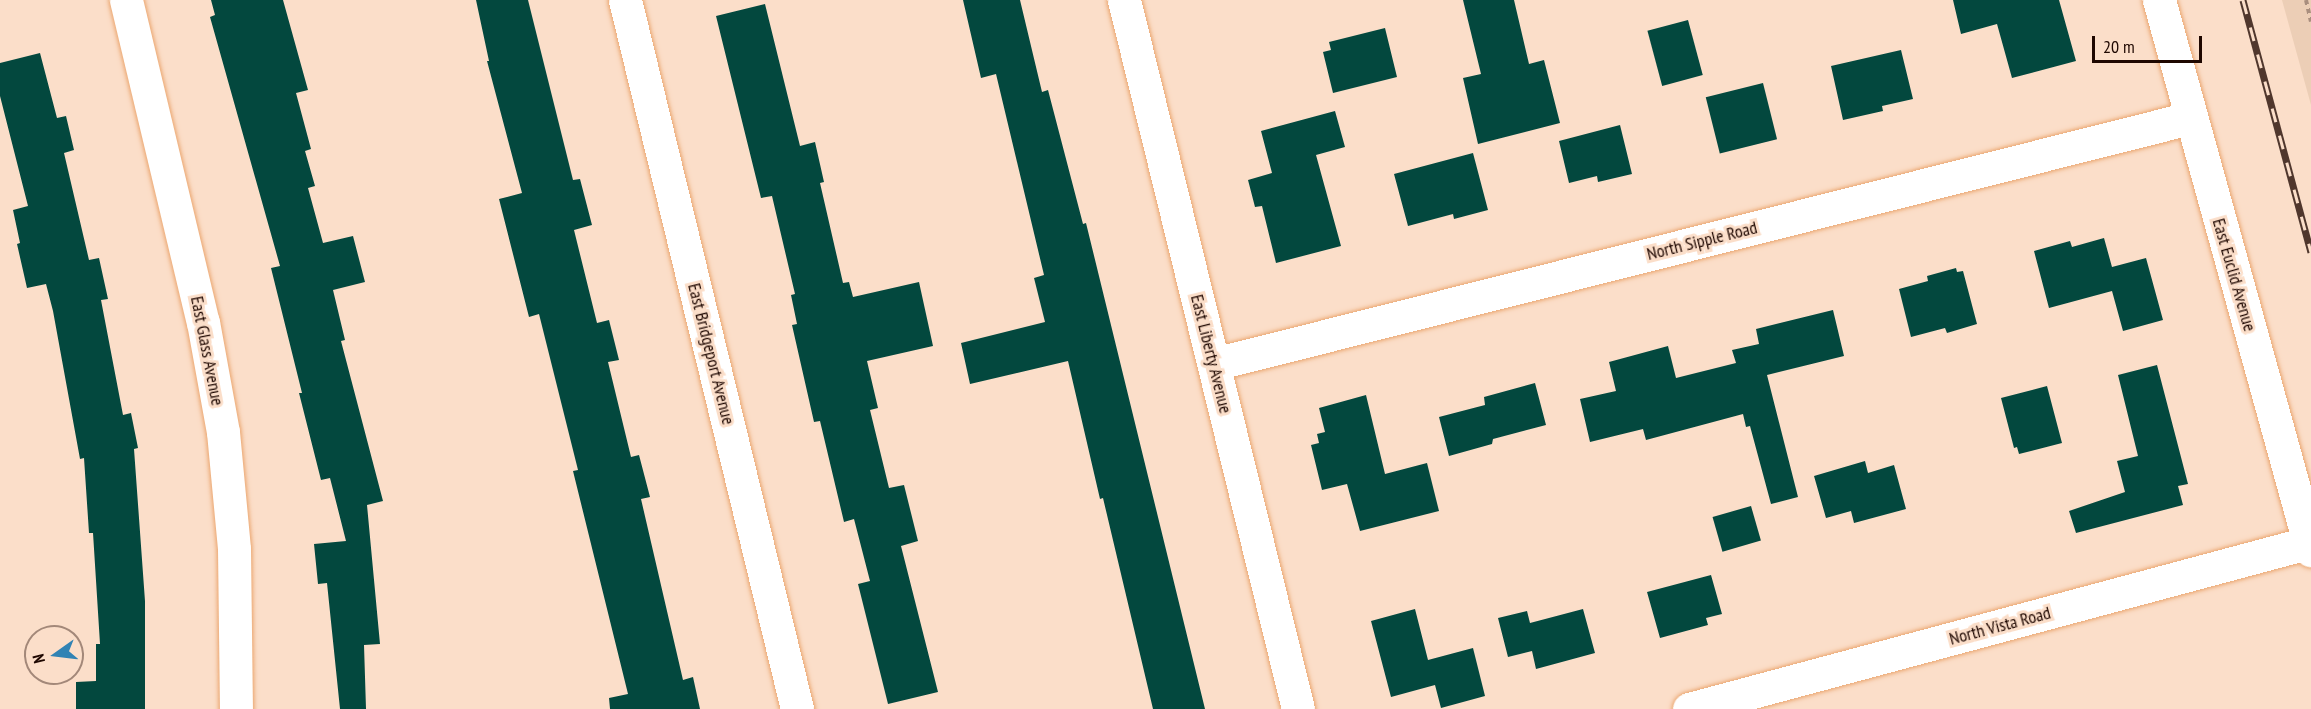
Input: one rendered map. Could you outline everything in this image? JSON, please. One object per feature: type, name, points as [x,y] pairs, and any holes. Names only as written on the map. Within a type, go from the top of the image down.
[{"type":"street","name":"East Glass Avenue","points":[[126,0],[203,322],[223,432],[234,549],[236,709]]},
{"type":"street","name":"East Bridgeport Avenue","points":[[624,0],[797,709]]},
{"type":"street","name":"East Liberty Avenue","points":[[1124,0],[1298,709]]},
{"type":"street","name":"East Euclid Avenue","points":[[2159,0],[2310,545]]},
{"type":"street","name":"North Sipple Road","points":[[1214,364],[2190,118]]},
{"type":"street","name":"North Vista Road","points":[[1689,709],[2310,545]]},
{"type":"path","points":[[2306,0],[2311,21]]},
{"type":"shaded area","points":[[2282,0],[2311,0],[2311,105]]},
{"type":"building","points":[[211,0],[283,0],[308,90],[296,93],[311,149],[305,151],[315,186],[308,188],[323,243],[353,236],[365,282],[333,290],[345,340],[341,341],[383,501],[367,505],[380,644],[364,645],[366,709],[340,709],[327,583],[318,584],[314,544],[346,541],[330,478],[321,480],[299,393],[302,393],[271,268],[280,266],[210,17],[215,15]]},
{"type":"building","points":[[476,0],[528,0],[573,180],[580,179],[592,225],[574,230],[597,323],[609,320],[619,360],[608,362],[631,457],[639,455],[650,497],[641,499],[683,680],[693,677],[700,709],[610,709],[609,698],[628,694],[573,471],[578,470],[539,314],[529,317],[499,199],[522,193],[487,61],[489,61]]},
{"type":"building","points":[[963,0],[1020,0],[1042,92],[1048,90],[1083,224],[1086,223],[1205,709],[1153,709],[1068,361],[970,384],[961,343],[1045,322],[1034,278],[1044,275],[996,74],[981,78]]},
{"type":"building","points":[[1463,0],[1514,0],[1529,64],[1544,60],[1560,123],[1478,144],[1463,78],[1481,74]]},
{"type":"building","points":[[1953,0],[2059,0],[2076,61],[2012,78],[1997,24],[1961,34]]},
{"type":"building","points":[[765,4],[800,146],[815,142],[824,182],[820,183],[843,283],[849,282],[853,297],[919,282],[933,346],[867,361],[878,408],[870,410],[889,488],[904,485],[918,541],[901,546],[938,692],[888,704],[858,584],[870,581],[854,519],[844,522],[820,421],[814,422],[792,325],[797,324],[791,295],[795,294],[772,196],[761,198],[716,16]]},
{"type":"building","points":[[1688,20],[1703,75],[1662,86],[1647,31]]},
{"type":"building","points":[[1385,28],[1397,77],[1333,93],[1323,52],[1331,50],[1329,42]]},
{"type":"building","points":[[1901,50],[1913,99],[1882,106],[1883,111],[1843,120],[1831,66]]},
{"type":"building","points":[[40,53],[57,118],[66,116],[74,150],[64,153],[89,260],[99,258],[108,299],[101,300],[123,415],[131,413],[138,448],[134,449],[145,601],[145,709],[76,709],[76,685],[96,681],[96,644],[100,644],[93,533],[89,533],[84,458],[80,459],[46,284],[27,288],[17,244],[20,243],[13,210],[28,206],[0,96],[0,63]]},
{"type":"building","points":[[1763,83],[1777,139],[1720,154],[1706,97]]},
{"type":"building","points":[[1335,111],[1345,147],[1316,155],[1341,246],[1276,263],[1262,206],[1255,207],[1248,180],[1272,173],[1261,131]]},
{"type":"building","points":[[1620,125],[1632,174],[1598,182],[1597,176],[1569,183],[1559,141]]},
{"type":"building","points":[[1473,153],[1488,210],[1454,219],[1453,214],[1408,226],[1394,174]]},
{"type":"building","points":[[2104,238],[2112,267],[2146,258],[2163,320],[2123,331],[2112,291],[2049,308],[2034,251],[2070,241],[2072,247]]},
{"type":"building","points":[[1956,268],[1957,272],[1963,271],[1977,324],[1947,333],[1945,328],[1911,337],[1899,289],[1928,281],[1927,276]]},
{"type":"building","points":[[1833,310],[1844,356],[1767,375],[1798,497],[1771,504],[1750,426],[1746,427],[1743,414],[1646,440],[1643,429],[1590,442],[1580,399],[1616,391],[1609,362],[1668,346],[1676,378],[1736,363],[1732,350],[1759,344],[1756,329]]},
{"type":"building","points":[[2157,365],[2188,484],[2178,486],[2183,505],[2076,533],[2069,511],[2125,492],[2117,461],[2138,456],[2118,375]]},
{"type":"building","points":[[1535,383],[1546,425],[1493,439],[1492,444],[1449,456],[1439,417],[1485,405],[1484,397]]},
{"type":"building","points":[[2047,386],[2062,443],[2019,454],[2017,447],[2014,448],[2001,398]]},
{"type":"building","points":[[1366,395],[1385,474],[1427,463],[1439,511],[1360,531],[1347,484],[1322,490],[1311,445],[1319,443],[1317,434],[1325,432],[1319,408]]},
{"type":"building","points":[[1865,461],[1868,473],[1894,465],[1906,509],[1854,523],[1851,511],[1826,518],[1814,476]]},
{"type":"building","points":[[1751,506],[1761,541],[1722,552],[1713,517]]},
{"type":"building","points":[[1711,575],[1722,614],[1706,618],[1708,625],[1660,638],[1647,592]]},
{"type":"building","points":[[1415,609],[1428,660],[1473,648],[1485,696],[1441,708],[1435,685],[1391,697],[1371,621]]},
{"type":"building","points":[[1583,609],[1595,653],[1536,669],[1532,651],[1508,657],[1498,618],[1527,611],[1530,623]]},
{"type":"railway","points":[[2243,0],[2311,252]]}]
